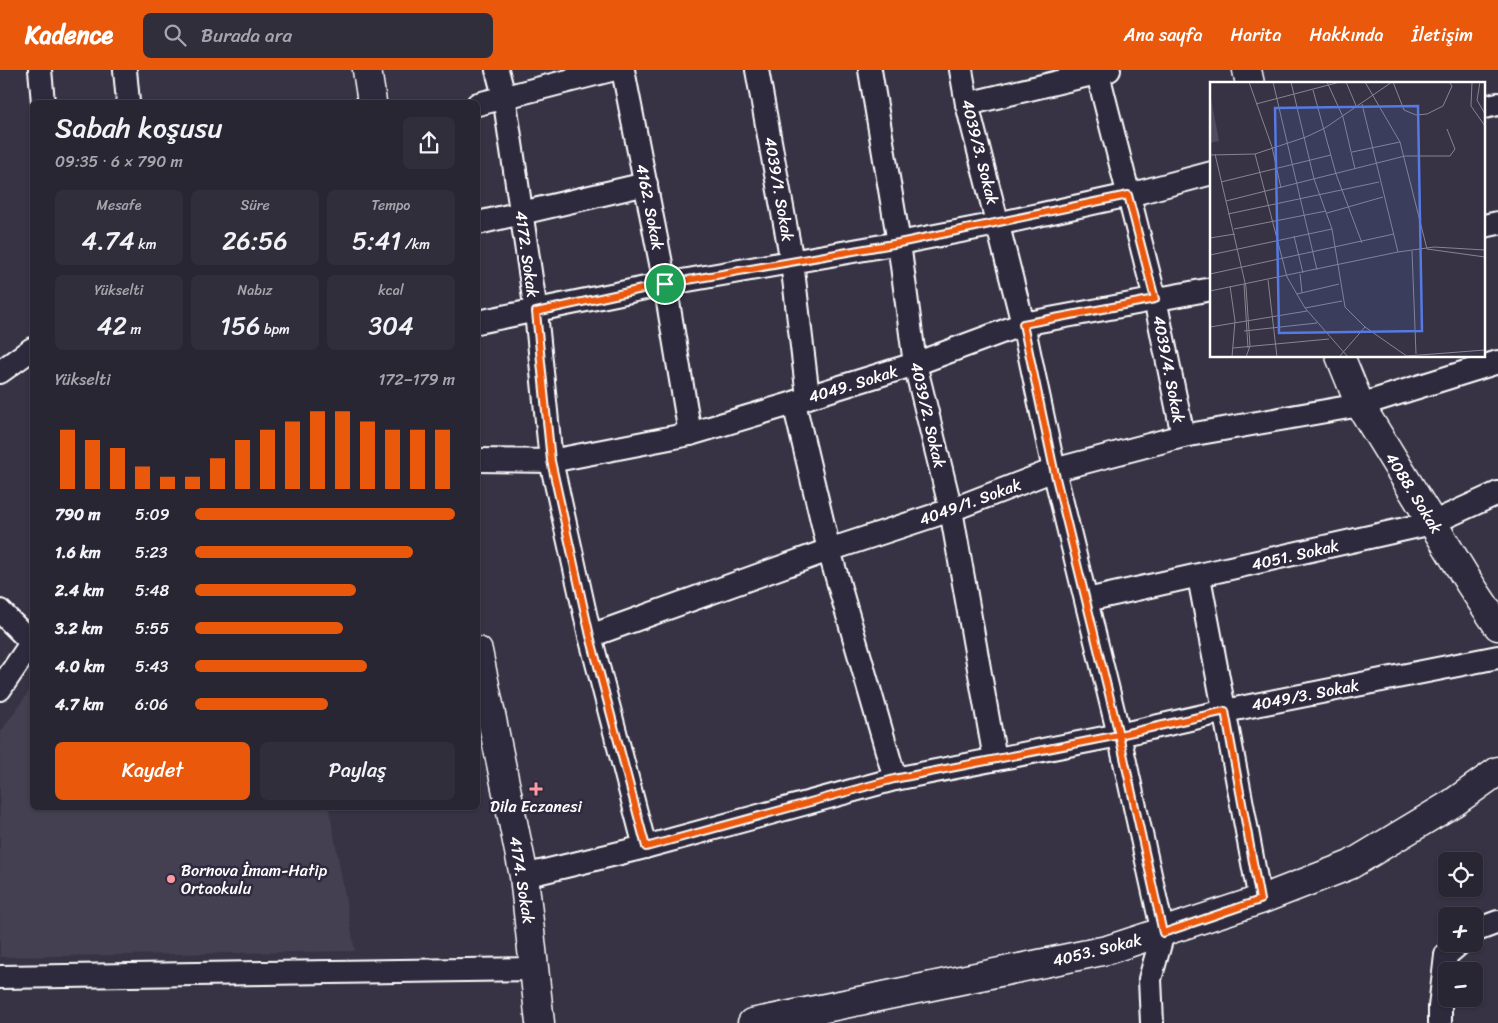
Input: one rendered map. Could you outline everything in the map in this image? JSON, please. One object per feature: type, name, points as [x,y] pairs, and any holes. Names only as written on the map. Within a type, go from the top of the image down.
[{"type":"street","points":[[40,70],[43,100]]},
{"type":"street","points":[[125,70],[128,100]]},
{"type":"street","points":[[367,70],[372,100]]},
{"type":"street","name":"4172. Sokak","points":[[497,70],[504,96],[536,312],[551,461],[590,636],[646,847]]},
{"type":"street","points":[[480,103],[611,70]]},
{"type":"street","name":"4162. Sokak","points":[[623,70],[665,284],[690,434]]},
{"type":"street","name":"4039/1. Sokak","points":[[757,70],[792,262],[801,400],[828,550],[894,779]]},
{"type":"street","name":"4039/2. Sokak","points":[[870,70],[899,243],[915,364],[951,510],[995,759]]},
{"type":"street","name":"4039/3. Sokak","points":[[961,70],[967,104],[1023,324],[1054,470],[1119,735],[1163,933],[1150,979],[1152,1023]]},
{"type":"street","points":[[967,104],[1101,71]]},
{"type":"street","name":"4039/4. Sokak","points":[[1101,71],[1128,195],[1155,299],[1182,436]]},
{"type":"street","points":[[480,322],[536,312],[665,284],[997,224],[1128,195],[1210,174]]},
{"type":"street","points":[[480,222],[646,184]]},
{"type":"street","name":"4049. Sokak","points":[[480,460],[551,461],[690,434],[915,364],[1023,324],[1210,289]]},
{"type":"street","points":[[0,372],[30,350]]},
{"type":"street","name":"4088. Sokak","points":[[1341,358],[1360,405],[1432,523],[1496,620]]},
{"type":"street","name":"4049/1. Sokak","points":[[590,636],[828,550],[951,510],[1054,470],[1182,436],[1360,405],[1498,362]]},
{"type":"street","name":"4051. Sokak","points":[[1087,600],[1199,577],[1432,523],[1498,493]]},
{"type":"street","points":[[1199,577],[1260,900]]},
{"type":"street","points":[[0,611],[30,641]]},
{"type":"street","points":[[0,689],[30,646]]},
{"type":"street","name":"4049/3. Sokak","points":[[524,876],[646,847],[894,779],[1498,657]]},
{"type":"street","name":"4174. Sokak","points":[[480,661],[524,876],[540,1023]]},
{"type":"street","name":"4053. Sokak","points":[[752,1023],[1107,950],[1163,933],[1260,900],[1350,864],[1453,803],[1498,771]]},
{"type":"street","points":[[1483,928],[1498,922]]},
{"type":"street","points":[[1440,1023],[1446,955],[1450,952]]},
{"type":"street","points":[[0,977],[534,969]]},
{"type":"shaded area","name":"Bornova İmam-Hatip Ortaokulu","points":[[30,690],[30,810],[329,810],[355,951],[0,957],[0,733]]},
{"type":"place","name":"Dila Eczanesi","points":[[536,789]]},
{"type":"place","name":"Bornova İmam-Hatip Ortaokulu","points":[[171,879]]},
{"type":"route","points":[[665,284],[536,312],[551,461],[590,636],[646,847],[894,779],[1119,735],[1225,711],[1260,900],[1163,933],[1119,735],[1054,470],[1023,324],[1155,299],[1128,195],[997,224],[899,243],[665,284]]}]
